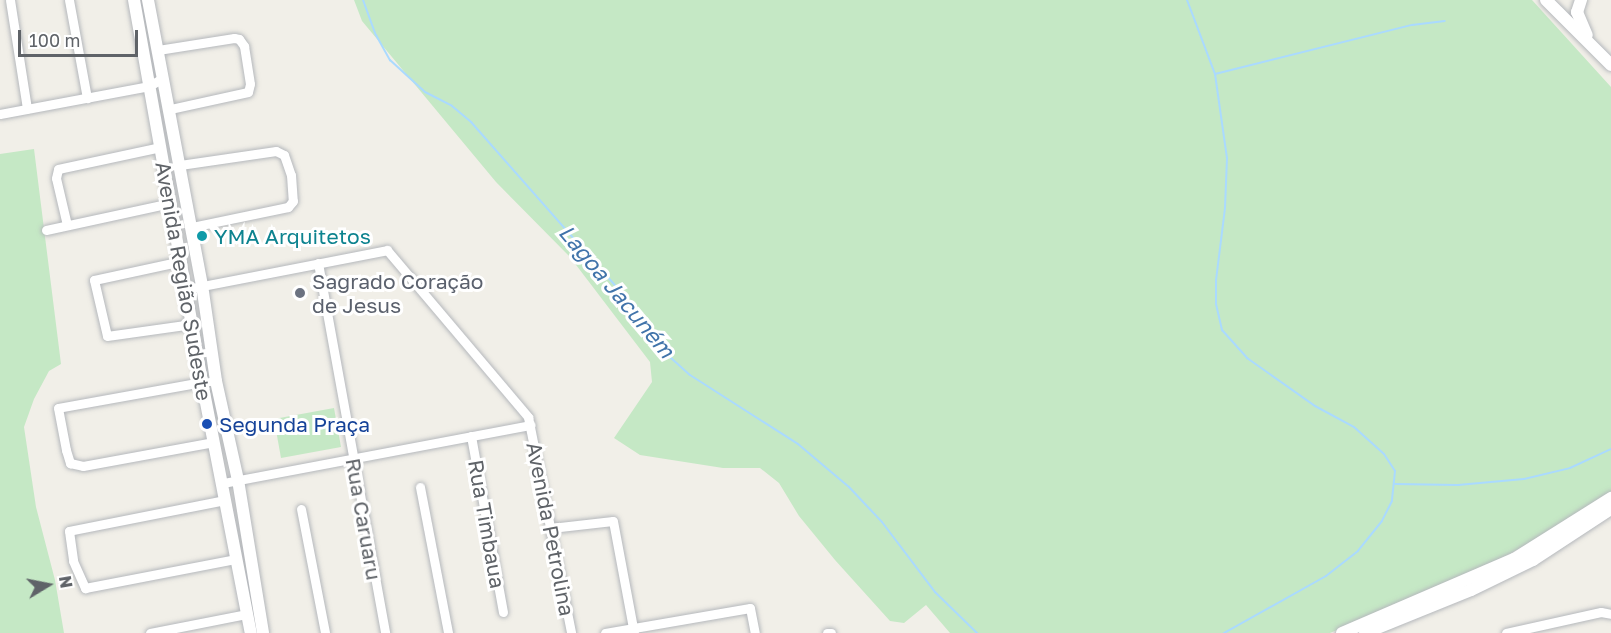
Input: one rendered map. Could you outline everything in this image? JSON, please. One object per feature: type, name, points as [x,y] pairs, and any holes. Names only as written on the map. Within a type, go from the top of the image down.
[{"type":"street","points":[[10,0],[27,109]]},
{"type":"street","points":[[69,0],[87,98]]},
{"type":"street","name":"Avenida Região Sudeste","points":[[134,0],[202,382],[251,633]]},
{"type":"street","name":"Avenida Região Sudeste","points":[[148,0],[202,285],[216,381],[238,480],[263,633]]},
{"type":"street","points":[[1546,0],[1611,65]]},
{"type":"street","points":[[1581,0],[1577,12],[1583,31],[1600,53]]},
{"type":"street","points":[[158,50],[237,38],[244,46],[250,84],[246,94],[170,109]]},
{"type":"street","points":[[0,114],[149,86],[163,78]]},
{"type":"street","points":[[67,225],[56,178],[58,169],[161,147]]},
{"type":"street","points":[[180,165],[276,151],[284,155],[291,175],[293,201],[288,207],[191,227]]},
{"type":"street","points":[[46,230],[171,203]]},
{"type":"street","points":[[187,289],[387,250],[528,417],[531,425],[223,483]]},
{"type":"street","points":[[182,261],[94,280],[106,336],[192,324]]},
{"type":"street","name":"Rua Caruaru","points":[[318,264],[385,633]]},
{"type":"street","points":[[202,382],[58,408],[63,435],[70,463],[83,466],[214,442]]},
{"type":"street","name":"Avenida Petrolina","points":[[531,425],[572,633]]},
{"type":"street","name":"Rua Timbaua","points":[[471,436],[503,612]]},
{"type":"street","points":[[420,488],[448,633]]},
{"type":"street","points":[[1342,633],[1514,559],[1611,498]]},
{"type":"street","points":[[225,500],[69,531],[73,561],[85,588],[236,559]]},
{"type":"street","points":[[301,509],[325,633]]},
{"type":"street","points":[[1365,633],[1471,590],[1533,560],[1611,509]]},
{"type":"street","points":[[551,528],[613,521],[634,630]]},
{"type":"street","points":[[605,633],[634,630],[750,608],[755,633]]},
{"type":"street","points":[[1506,633],[1601,612],[1611,614]]},
{"type":"street","points":[[150,633],[247,614]]},
{"type":"street","points":[[1557,623],[1560,633]]},
{"type":"green space","points":[[354,0],[1532,0],[1611,87],[1611,493],[1555,530],[1481,569],[1330,633],[950,633],[926,605],[904,623],[890,621],[799,516],[779,483],[760,468],[723,468],[640,455],[614,438],[652,382],[650,362],[570,257],[496,182],[362,21]]},
{"type":"green space","points":[[34,149],[61,364],[49,371],[34,399],[24,427],[36,507],[55,580],[64,633],[0,633],[0,154]]},
{"type":"green space","points":[[334,408],[341,447],[281,458],[274,419]]},
{"type":"waterway","name":"Lagoa Jacuném","points":[[363,0],[376,35],[390,60],[425,92],[452,106],[471,122],[633,306],[671,358],[690,375],[798,444],[849,487],[882,522],[935,592],[977,633]]},
{"type":"waterway","points":[[1187,0],[1215,74],[1227,158],[1225,208],[1216,280],[1216,304],[1222,330],[1247,358],[1315,406],[1354,427],[1384,454],[1395,471],[1392,501],[1382,521],[1358,551],[1326,576],[1224,633]]},
{"type":"waterway","points":[[1215,74],[1412,25],[1445,21]]},
{"type":"waterway","points":[[1395,484],[1458,485],[1524,479],[1570,468],[1611,449]]},
{"type":"place","name":"YMA Arquitetos","points":[[202,236]]},
{"type":"place","name":"Sagrado Coração de Jesus","points":[[300,293]]},
{"type":"place","name":"Segunda Praça","points":[[207,424]]}]
